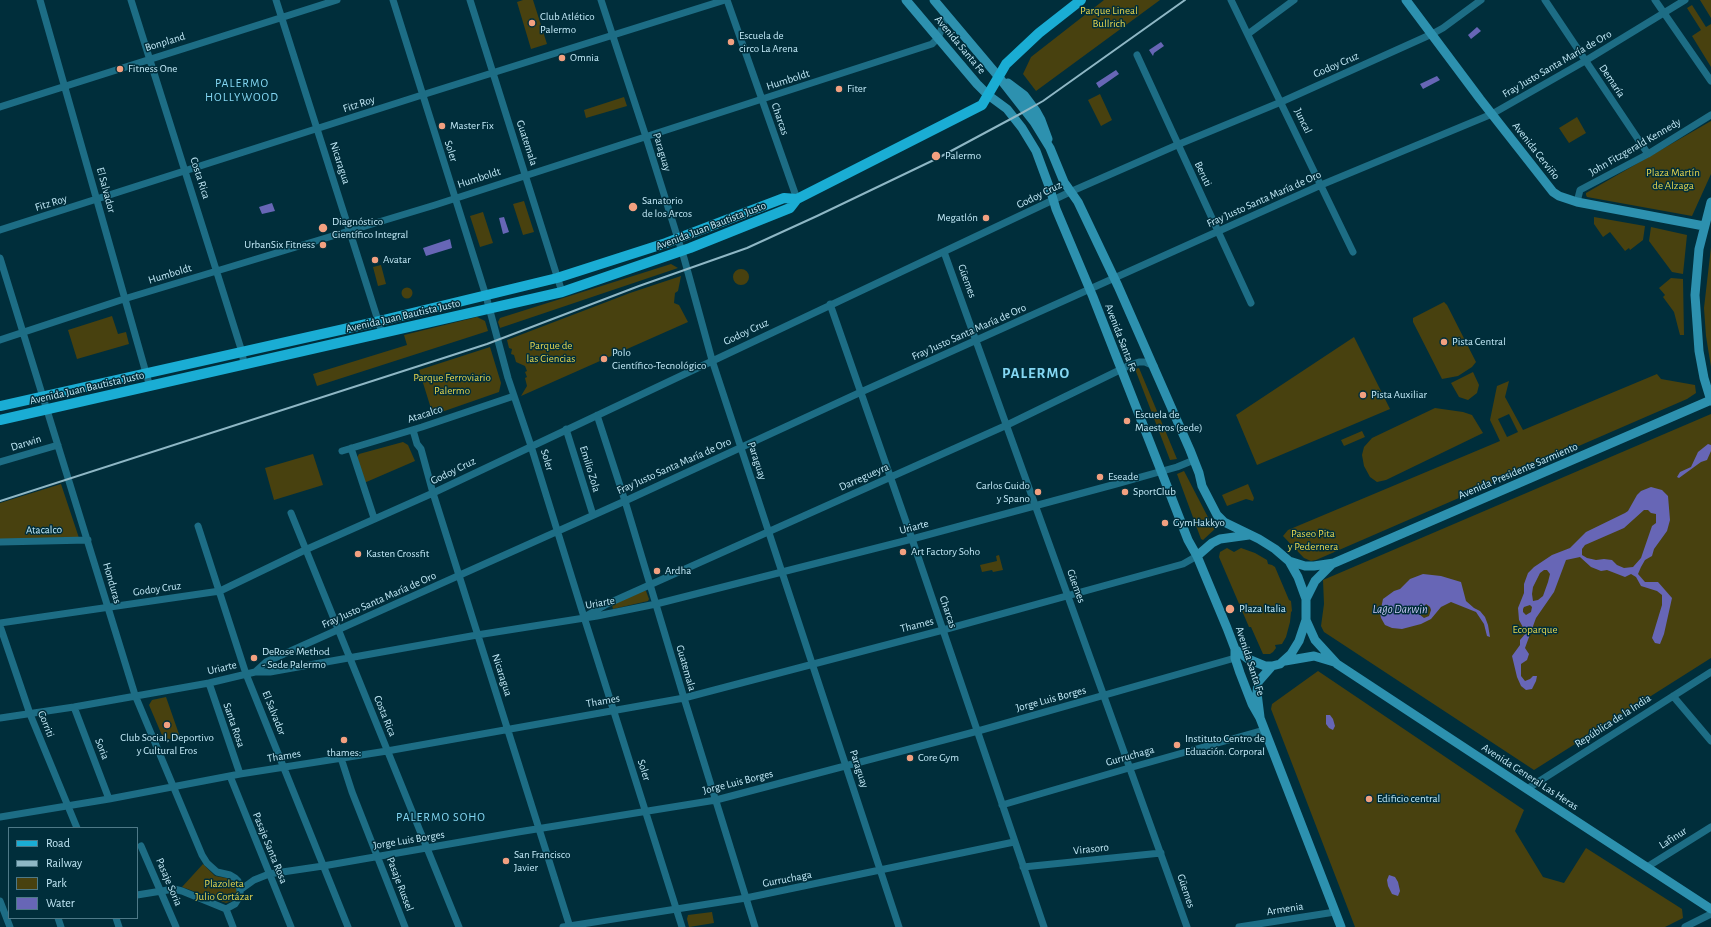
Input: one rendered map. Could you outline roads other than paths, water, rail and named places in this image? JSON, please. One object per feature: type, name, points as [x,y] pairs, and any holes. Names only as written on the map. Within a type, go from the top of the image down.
[{"type":"main road","name":"Avenida Santa Fe","points":[[906,0],[988,95],[1007,109],[1030,140],[1188,540],[1197,556],[1235,653],[1252,704],[1260,718],[1340,927]]},
{"type":"main road","name":"Avenida Santa Fe","points":[[934,0],[998,76],[1034,122],[1050,148],[1070,192],[1078,202],[1115,278],[1194,460],[1202,486],[1217,515],[1224,522],[1250,535]]},
{"type":"main road","name":"Avenida Juan Bautista Justo","points":[[0,420],[562,292],[682,251],[790,208],[797,199],[982,105],[1006,64],[1039,33],[1081,0]]},
{"type":"main road","name":"Avenida Cerviño","points":[[1406,0],[1548,187],[1559,196],[1577,202],[1704,226]]},
{"type":"main road","name":"Avenida Juan Bautista Justo","points":[[0,406],[42,395],[146,374],[380,321],[557,278],[678,239],[784,198],[797,199]]},
{"type":"main road","points":[[1711,202],[1704,226],[1698,261],[1696,310],[1699,351],[1704,378],[1711,400]]},
{"type":"main road","name":"Avenida Presidente Sarmiento","points":[[1289,561],[1305,566],[1334,563],[1711,400]]},
{"type":"main road","points":[[1197,556],[1212,543],[1220,539],[1250,535],[1275,549],[1289,561],[1298,577],[1306,599],[1306,620],[1296,646],[1285,661],[1272,666],[1261,664],[1235,653]]},
{"type":"main road","name":"Avenida Presidente Sarmiento","points":[[1306,599],[1315,581],[1334,563]]},
{"type":"main road","name":"Avenida General Las Heras","points":[[1306,620],[1314,640],[1337,664],[1711,909]]},
{"type":"main road","name":"Avenida General Las Heras","points":[[1285,661],[1314,656],[1337,664]]},
{"type":"main road","name":"Avenida Santa Fe","points":[[1260,718],[1256,693],[1258,682],[1272,666]]},
{"type":"street","name":"El Salvador","points":[[40,0],[150,386]]},
{"type":"street","name":"Costa Rica","points":[[131,0],[186,171],[242,352],[244,364]]},
{"type":"street","name":"Nicaragua","points":[[276,0],[380,321],[382,333]]},
{"type":"street","name":"Bonpland","points":[[0,107],[150,58],[337,0]]},
{"type":"street","name":"Soler","points":[[393,0],[486,296],[488,309],[514,396],[558,531],[682,927]]},
{"type":"street","name":"Guatemala","points":[[470,0],[562,292]]},
{"type":"street","name":"Paraguay","points":[[601,0],[682,251],[712,360],[899,927]]},
{"type":"street","name":"Fitz Roy","points":[[0,230],[422,95],[726,0]]},
{"type":"street","name":"Charcas","points":[[726,0],[797,199]]},
{"type":"street","name":"Juncal","points":[[1231,0],[1353,252]]},
{"type":"street","points":[[1248,34],[1294,0]]},
{"type":"street","name":"Godoy Cruz","points":[[0,623],[220,591],[374,518],[433,493],[830,304],[1070,192],[1177,144],[1281,102],[1432,34],[1443,28],[1481,0]]},
{"type":"street","name":"Demaría","points":[[1545,0],[1648,154]]},
{"type":"street","points":[[1655,0],[1711,81]]},
{"type":"street","name":"Fray Justo Santa María de Oro","points":[[255,672],[266,662],[625,501],[861,392],[1321,185],[1492,114],[1664,14],[1685,0]]},
{"type":"street","points":[[938,38],[947,15]]},
{"type":"street","name":"Humboldt","points":[[0,340],[124,299],[455,198],[762,100],[932,44],[938,38]]},
{"type":"street","name":"Beruti","points":[[1136,55],[1251,303]]},
{"type":"street","name":"John Fitzgerald Kennedy","points":[[1577,202],[1580,190],[1648,154],[1711,115]]},
{"type":"street","name":"Güemes","points":[[944,252],[1187,927]]},
{"type":"street","name":"Honduras","points":[[0,258],[135,695],[202,855],[207,863],[217,872],[230,875],[235,878],[238,881],[240,890]]},
{"type":"street","name":"Charcas","points":[[830,304],[978,731],[1014,842],[1044,927]]},
{"type":"street","name":"Darregueyra","points":[[584,617],[607,604],[650,584],[1007,424],[1139,362],[1145,362],[1154,366]]},
{"type":"street","name":"Atacalco","points":[[342,451],[413,430],[514,396]]},
{"type":"street","name":"Guatemala","points":[[597,415],[625,501],[755,927]]},
{"type":"street","name":"Emilio Zola","points":[[566,429],[593,515]]},
{"type":"street","name":"Nicaragua","points":[[413,430],[417,444],[421,448],[433,493],[539,829],[568,927]]},
{"type":"street","name":"Darwin","points":[[0,462],[58,445]]},
{"type":"street","points":[[351,448],[374,518]]},
{"type":"street","name":"Uriarte","points":[[0,718],[74,707],[209,683],[255,672],[270,672],[656,604],[912,539],[1161,472],[1194,460]]},
{"type":"street","name":"Costa Rica","points":[[291,513],[459,927]]},
{"type":"street","name":"El Salvador","points":[[198,526],[246,674],[348,927]]},
{"type":"street","name":"Atacalco","points":[[0,542],[88,540]]},
{"type":"street","name":"Thames","points":[[0,817],[109,799],[240,774],[387,751],[684,698],[812,663],[943,630],[1183,564],[1197,556]]},
{"type":"street","name":"Gorriti","points":[[0,626],[30,714],[77,827]]},
{"type":"street","name":"Jorge Luis Borges","points":[[240,890],[254,880],[269,874],[716,800],[1104,696],[1235,653]]},
{"type":"street","name":"República de la India","points":[[1526,789],[1711,672]]},
{"type":"street","name":"Santa Rosa","points":[[209,683],[240,774]]},
{"type":"street","points":[[1673,696],[1711,741]]},
{"type":"street","name":"Soria","points":[[74,707],[109,799]]},
{"type":"street","name":"Gurruchaga","points":[[1002,805],[1264,730]]},
{"type":"street","name":"Pasaje Russel","points":[[341,758],[352,792],[405,927]]},
{"type":"street","name":"Pasaje Santa Rosa","points":[[230,776],[291,927]]},
{"type":"street","name":"Lafinur","points":[[1647,867],[1711,826]]},
{"type":"street","name":"Gurruchaga","points":[[568,927],[746,898],[1014,842]]},
{"type":"street","name":"Pasaje Soria","points":[[141,846],[176,927]]},
{"type":"street","name":"Virasoro","points":[[1023,867],[1161,853]]},
{"type":"street","points":[[138,895],[160,890],[174,889],[182,891],[226,909],[233,927]]},
{"type":"street","points":[[226,909],[235,904],[240,896],[240,890]]},
{"type":"street","points":[[0,901],[10,927]]},
{"type":"street","name":"Armenia","points":[[1239,927],[1335,912]]},
{"type":"street","points":[[1685,927],[1711,914]]},
{"type":"water","points":[[1477,27],[1481,31],[1471,39],[1468,35]]},
{"type":"water","points":[[1161,42],[1164,46],[1154,53],[1153,56],[1149,50]]},
{"type":"water","points":[[1116,70],[1119,74],[1099,88],[1096,83]]},
{"type":"water","points":[[1437,76],[1440,80],[1423,89],[1420,84]]},
{"type":"water","points":[[272,203],[275,211],[262,214],[259,207]]},
{"type":"water","points":[[504,217],[509,232],[503,234],[499,218]]},
{"type":"water","points":[[450,239],[452,248],[426,256],[423,248]]},
{"type":"water","points":[[1708,444],[1711,445],[1711,451],[1707,460],[1701,462],[1679,478],[1677,477],[1680,472],[1691,467],[1698,452]]},
{"type":"water","points":[[1651,487],[1662,490],[1668,496],[1670,520],[1667,531],[1654,549],[1652,556],[1645,560],[1638,574],[1645,582],[1658,582],[1672,598],[1664,634],[1660,644],[1655,643],[1652,638],[1662,605],[1662,595],[1657,591],[1641,586],[1636,577],[1631,574],[1625,577],[1607,570],[1601,571],[1591,567],[1580,557],[1566,560],[1554,592],[1536,618],[1525,648],[1529,654],[1527,660],[1521,664],[1521,676],[1525,681],[1533,676],[1537,676],[1532,689],[1526,690],[1521,686],[1517,677],[1512,656],[1520,645],[1520,640],[1526,633],[1519,620],[1518,608],[1524,593],[1524,584],[1528,573],[1552,555],[1570,548],[1586,532],[1628,511],[1641,491]],"holes":[[[1644,510],[1648,510],[1651,513],[1656,514],[1656,523],[1652,526],[1641,558],[1633,567],[1624,568],[1617,565],[1612,560],[1596,560],[1582,555],[1582,549],[1585,545],[1624,528]],[[1547,570],[1550,574],[1543,596],[1538,600],[1533,601],[1533,587],[1540,573]],[[1530,605],[1532,607],[1531,612],[1526,615],[1523,612],[1524,607]]]},
{"type":"water","name":"Lago Darwin","points":[[1423,574],[1441,576],[1461,582],[1466,601],[1480,611],[1485,617],[1490,637],[1487,636],[1484,624],[1476,612],[1451,602],[1441,607],[1431,619],[1421,624],[1402,629],[1392,628],[1385,625],[1380,613],[1383,599],[1394,591],[1400,589],[1410,579]],"holes":[[[1426,604],[1431,610],[1429,616],[1424,618],[1419,614]]]},
{"type":"water","points":[[1326,715],[1330,715],[1333,719],[1335,726],[1333,730],[1326,724]]},
{"type":"water","points":[[1389,875],[1395,877],[1398,882],[1400,891],[1398,896],[1392,894],[1388,886],[1387,880]]},
{"type":"railway","points":[[0,501],[487,344],[639,286],[747,248],[938,158],[1043,101],[1185,0]]},
{"type":"place","name":"Club Atlético Palermo","points":[[532,23]]},
{"type":"place","name":"Escuela de circo La Arena","points":[[731,42]]},
{"type":"place","name":"Omnia","points":[[562,58]]},
{"type":"place","name":"Fitness One","points":[[120,69]]},
{"type":"place","name":"Fiter","points":[[839,89]]},
{"type":"place","name":"Master Fix","points":[[442,126]]},
{"type":"place","name":"Palermo","points":[[936,156]]},
{"type":"place","name":"Sanatorio de los Arcos","points":[[633,207]]},
{"type":"place","name":"Megatlón","points":[[986,218]]},
{"type":"place","name":"Diagnóstico Científico Integral","points":[[323,228]]},
{"type":"place","name":"UrbanSix Fitness","points":[[323,245]]},
{"type":"place","name":"Avatar","points":[[375,260]]},
{"type":"place","name":"Pista Central","points":[[1444,342]]},
{"type":"place","name":"Polo Científico-Tecnológico","points":[[604,359]]},
{"type":"place","name":"Pista Auxiliar","points":[[1363,395]]},
{"type":"place","name":"Escuela de Maestros (sede)","points":[[1127,421]]},
{"type":"place","name":"Eseade","points":[[1100,477]]},
{"type":"place","name":"Carlos Guido y Spano","points":[[1038,492]]},
{"type":"place","name":"SportClub","points":[[1125,492]]},
{"type":"place","name":"GymHakkyo","points":[[1165,523]]},
{"type":"place","name":"Art Factory Soho","points":[[903,552]]},
{"type":"place","name":"Kasten Crossfit","points":[[358,554]]},
{"type":"place","name":"Ardha","points":[[657,571]]},
{"type":"place","name":"Plaza Italia","points":[[1230,609]]},
{"type":"place","name":"DeRose Method - Sede Palermo","points":[[254,658]]},
{"type":"place","name":"Club Social, Deportivo y Cultural Eros","points":[[167,725]]},
{"type":"place","name":"thames:","points":[[344,740]]},
{"type":"place","name":"Instituto Centro de Eduación. Corporal","points":[[1177,745]]},
{"type":"place","name":"Core Gym","points":[[910,758]]},
{"type":"place","name":"Edificio central","points":[[1369,799]]},
{"type":"place","name":"San Francisco Javier","points":[[506,861]]},
{"type":"district","name":"PALERMO HOLLYWOOD","points":[[242,90]]},
{"type":"district","name":"PALERMO","points":[[1036,373]]},
{"type":"district","name":"PALERMO SOHO","points":[[441,817]]},
{"type":"park label","name":"Parque Lineal Bullrich","points":[[1109,17]]},
{"type":"park label","name":"Plaza Martín de Alzaga","points":[[1673,179]]},
{"type":"park label","name":"Parque de las Ciencias","points":[[551,352]]},
{"type":"park label","name":"Parque Ferroviario Palermo","points":[[452,384]]},
{"type":"park label","name":"Paseo Pita y Pedernera","points":[[1313,540]]},
{"type":"park label","name":"Ecoparque","points":[[1535,630]]},
{"type":"park label","name":"Plazoleta Julio Cortázar","points":[[224,890]]}]
